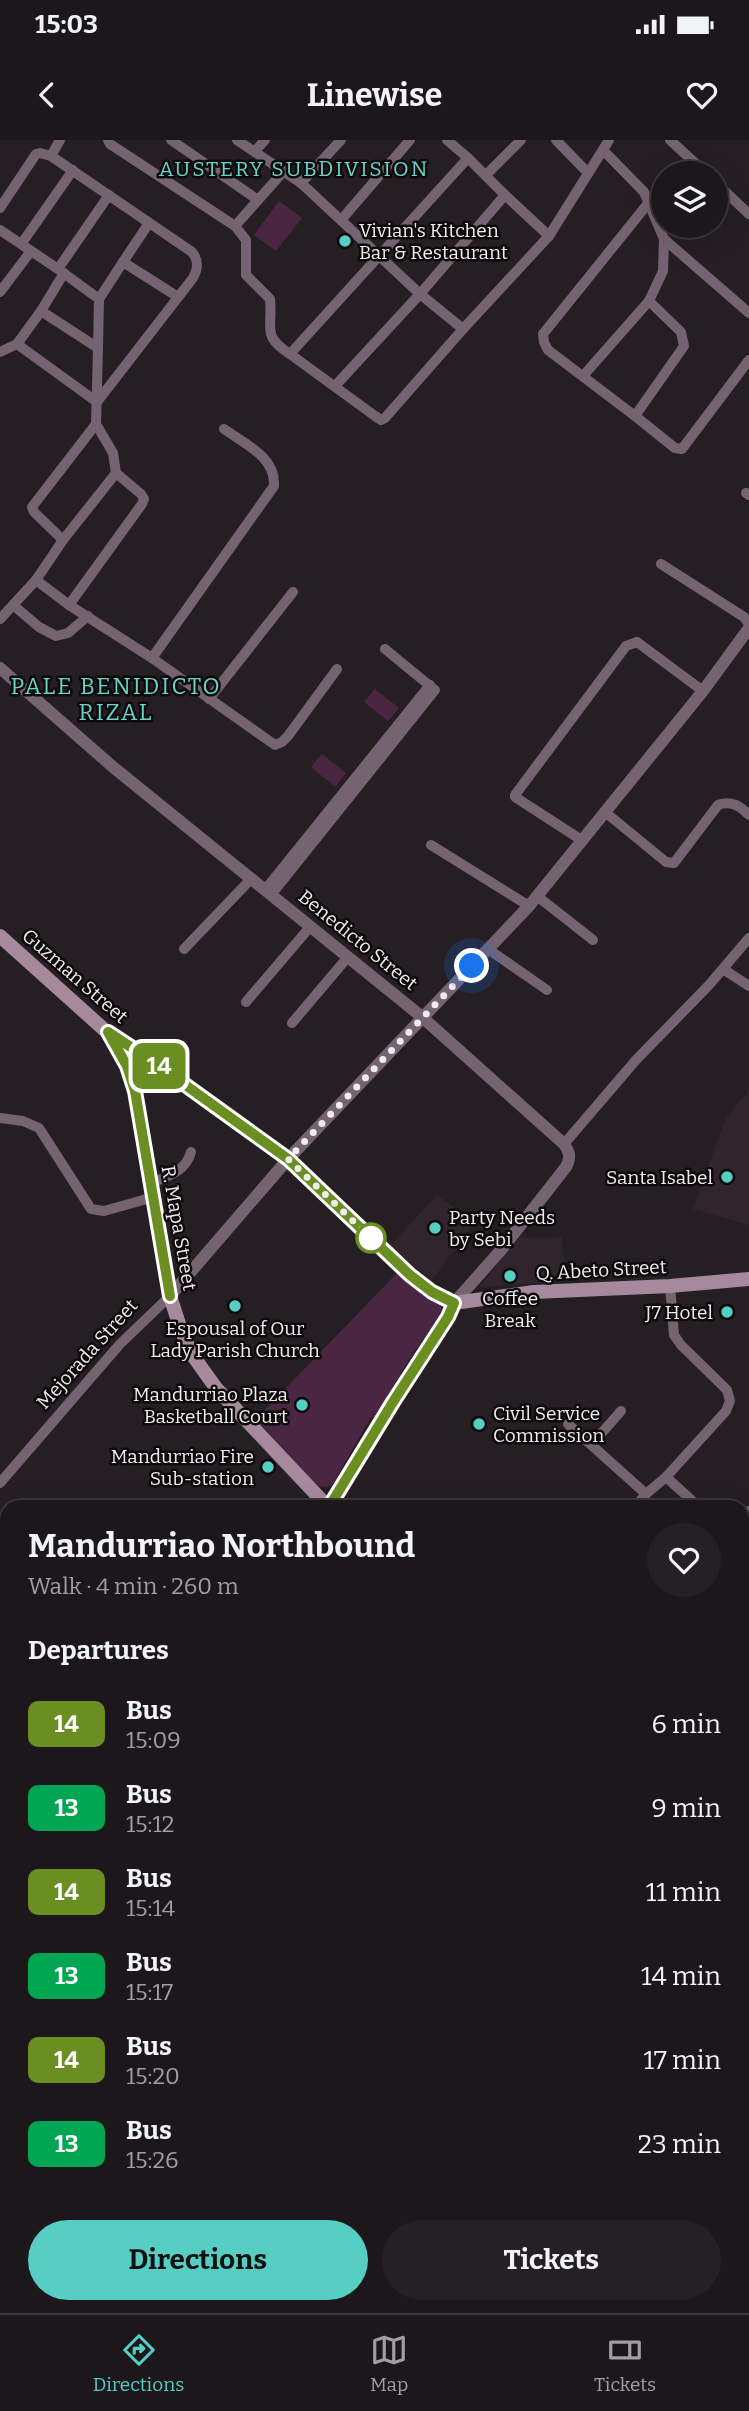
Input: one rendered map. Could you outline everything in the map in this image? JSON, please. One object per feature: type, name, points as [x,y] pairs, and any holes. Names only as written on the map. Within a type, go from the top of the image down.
[{"type":"main road","name":"Guzman Street","points":[[0,936],[108,1032],[288,1159],[410,1275],[432,1292],[454,1303]]},
{"type":"main road","name":"R. Mapa Street","points":[[108,1032],[127,1066],[135,1091],[170,1296],[191,1353],[216,1388],[322,1500]]},
{"type":"main road","name":"Q. Abeto Street","points":[[454,1303],[534,1292],[748,1280]]},
{"type":"main road","points":[[333,1500],[448,1317],[454,1303]]},
{"type":"street","points":[[51,156],[60,140]]},
{"type":"street","points":[[108,140],[110,144],[235,226],[246,240],[246,275],[270,299],[271,336],[276,345],[381,419],[385,418],[549,236],[609,140]]},
{"type":"street","points":[[171,140],[258,200]]},
{"type":"street","points":[[237,140],[301,183],[420,294],[463,329]]},
{"type":"street","points":[[255,151],[265,140]]},
{"type":"street","points":[[301,183],[341,140]]},
{"type":"street","points":[[341,220],[410,140]]},
{"type":"street","points":[[447,140],[549,236]]},
{"type":"street","points":[[486,175],[522,140]]},
{"type":"street","points":[[556,140],[588,173]]},
{"type":"street","points":[[670,140],[693,161]]},
{"type":"street","points":[[583,376],[649,301],[663,271],[664,239],[650,201],[642,188],[604,150]]},
{"type":"street","points":[[0,208],[36,154],[40,153],[51,156],[74,170],[196,256],[197,270],[97,402]]},
{"type":"street","points":[[290,354],[468,158]]},
{"type":"street","points":[[22,243],[74,170]]},
{"type":"street","points":[[235,226],[282,172]]},
{"type":"street","points":[[728,194],[749,214]]},
{"type":"street","points":[[0,352],[17,344],[41,311],[61,271],[110,195]]},
{"type":"street","points":[[335,386],[420,294],[505,195]]},
{"type":"street","points":[[650,201],[543,334],[548,350],[675,448],[682,449],[749,360]]},
{"type":"street","points":[[69,605],[144,499],[116,473],[113,453],[96,424],[99,299],[149,223]]},
{"type":"street","points":[[0,230],[99,299]]},
{"type":"street","points":[[664,239],[749,313]]},
{"type":"street","points":[[0,292],[31,251]]},
{"type":"street","points":[[123,262],[178,298]]},
{"type":"street","points":[[635,416],[684,346],[681,332],[649,301]]},
{"type":"street","points":[[41,311],[98,348]]},
{"type":"street","points":[[17,344],[97,402]]},
{"type":"street","points":[[63,540],[32,507],[96,424]]},
{"type":"street","points":[[152,659],[274,486],[270,463],[224,429]]},
{"type":"street","points":[[0,619],[36,580],[63,540],[116,473]]},
{"type":"street","points":[[662,564],[748,620]]},
{"type":"street","points":[[36,580],[275,745],[288,736],[337,670]]},
{"type":"street","points":[[209,699],[293,592]]},
{"type":"street","points":[[13,605],[39,627],[56,636],[68,633],[88,616]]},
{"type":"street","name":"Mejorada Street","points":[[0,1483],[120,1344],[170,1296],[288,1159],[533,901],[703,691],[748,620]]},
{"type":"street","points":[[583,841],[515,795],[626,646],[637,642],[703,691]]},
{"type":"street","points":[[268,892],[433,688],[385,649]]},
{"type":"street","name":"Benedicto Street","points":[[0,668],[113,767],[422,1017],[564,1144]]},
{"type":"street","points":[[605,812],[666,862],[674,863],[718,806],[732,803],[749,815]]},
{"type":"street","points":[[431,845],[533,901],[593,940]]},
{"type":"street","points":[[184,949],[252,878]]},
{"type":"street","points":[[246,1002],[310,927]]},
{"type":"street","points":[[454,1303],[566,1167],[570,1153],[564,1144],[636,1060],[749,938]]},
{"type":"street","points":[[488,949],[547,990]]},
{"type":"street","points":[[292,1023],[347,958]]},
{"type":"street","points":[[723,969],[749,986]]},
{"type":"street","points":[[0,1118],[23,1121],[39,1128],[91,1209],[104,1211],[153,1190],[179,1171],[191,1152]]},
{"type":"street","points":[[641,1500],[666,1477],[726,1411],[730,1401],[727,1390],[674,1335],[670,1286]]},
{"type":"street","points":[[592,1444],[621,1411]]},
{"type":"street","points":[[568,1424],[646,1494]]},
{"type":"street","points":[[666,1477],[691,1500]]},
{"type":"shaded area","points":[[279,201],[302,218],[276,251],[254,235]]},
{"type":"shaded area","points":[[375,689],[399,708],[388,721],[364,702]]},
{"type":"shaded area","points":[[322,754],[346,773],[335,787],[311,767]]},
{"type":"shaded area","name":"Santa Isabel","points":[[749,1090],[749,1225],[693,1209],[725,1120]]},
{"type":"shaded area","points":[[437,1195],[475,1223],[431,1281],[390,1246]]},
{"type":"shaded area","points":[[562,1237],[566,1281],[480,1287],[517,1238]]},
{"type":"shaded area","points":[[399,1271],[440,1305],[443,1311],[440,1321],[436,1321],[374,1417],[371,1417],[332,1485],[318,1486],[256,1419]]},
{"type":"bus line","name":"14","points":[[170,1296],[135,1091],[127,1066],[108,1032],[288,1159],[410,1275],[432,1292],[454,1303],[448,1317],[333,1500]]},
{"type":"place","name":"Vivian's Kitchen Bar & Restaurant","points":[[345,241]]},
{"type":"place","name":"Santa Isabel","points":[[727,1177]]},
{"type":"place","name":"Party Needs by Sebi","points":[[435,1228]]},
{"type":"place","name":"Coffee Break","points":[[510,1276]]},
{"type":"place","name":"Espousal of Our Lady Parish Church","points":[[235,1306]]},
{"type":"place","name":"J7 Hotel","points":[[727,1312]]},
{"type":"place","name":"Mandurriao Plaza Basketball Court","points":[[302,1405]]},
{"type":"place","name":"Civil Service Commission","points":[[479,1424]]},
{"type":"place","name":"Mandurriao Fire Sub-station","points":[[268,1467]]},
{"type":"district","name":"AUSTERY SUBDIVISION","points":[[294,169]]},
{"type":"district","name":"PALE BENIDICTO RIZAL","points":[[116,699]]},
{"type":"route","points":[[371,1238],[288,1159],[472,966]]}]
